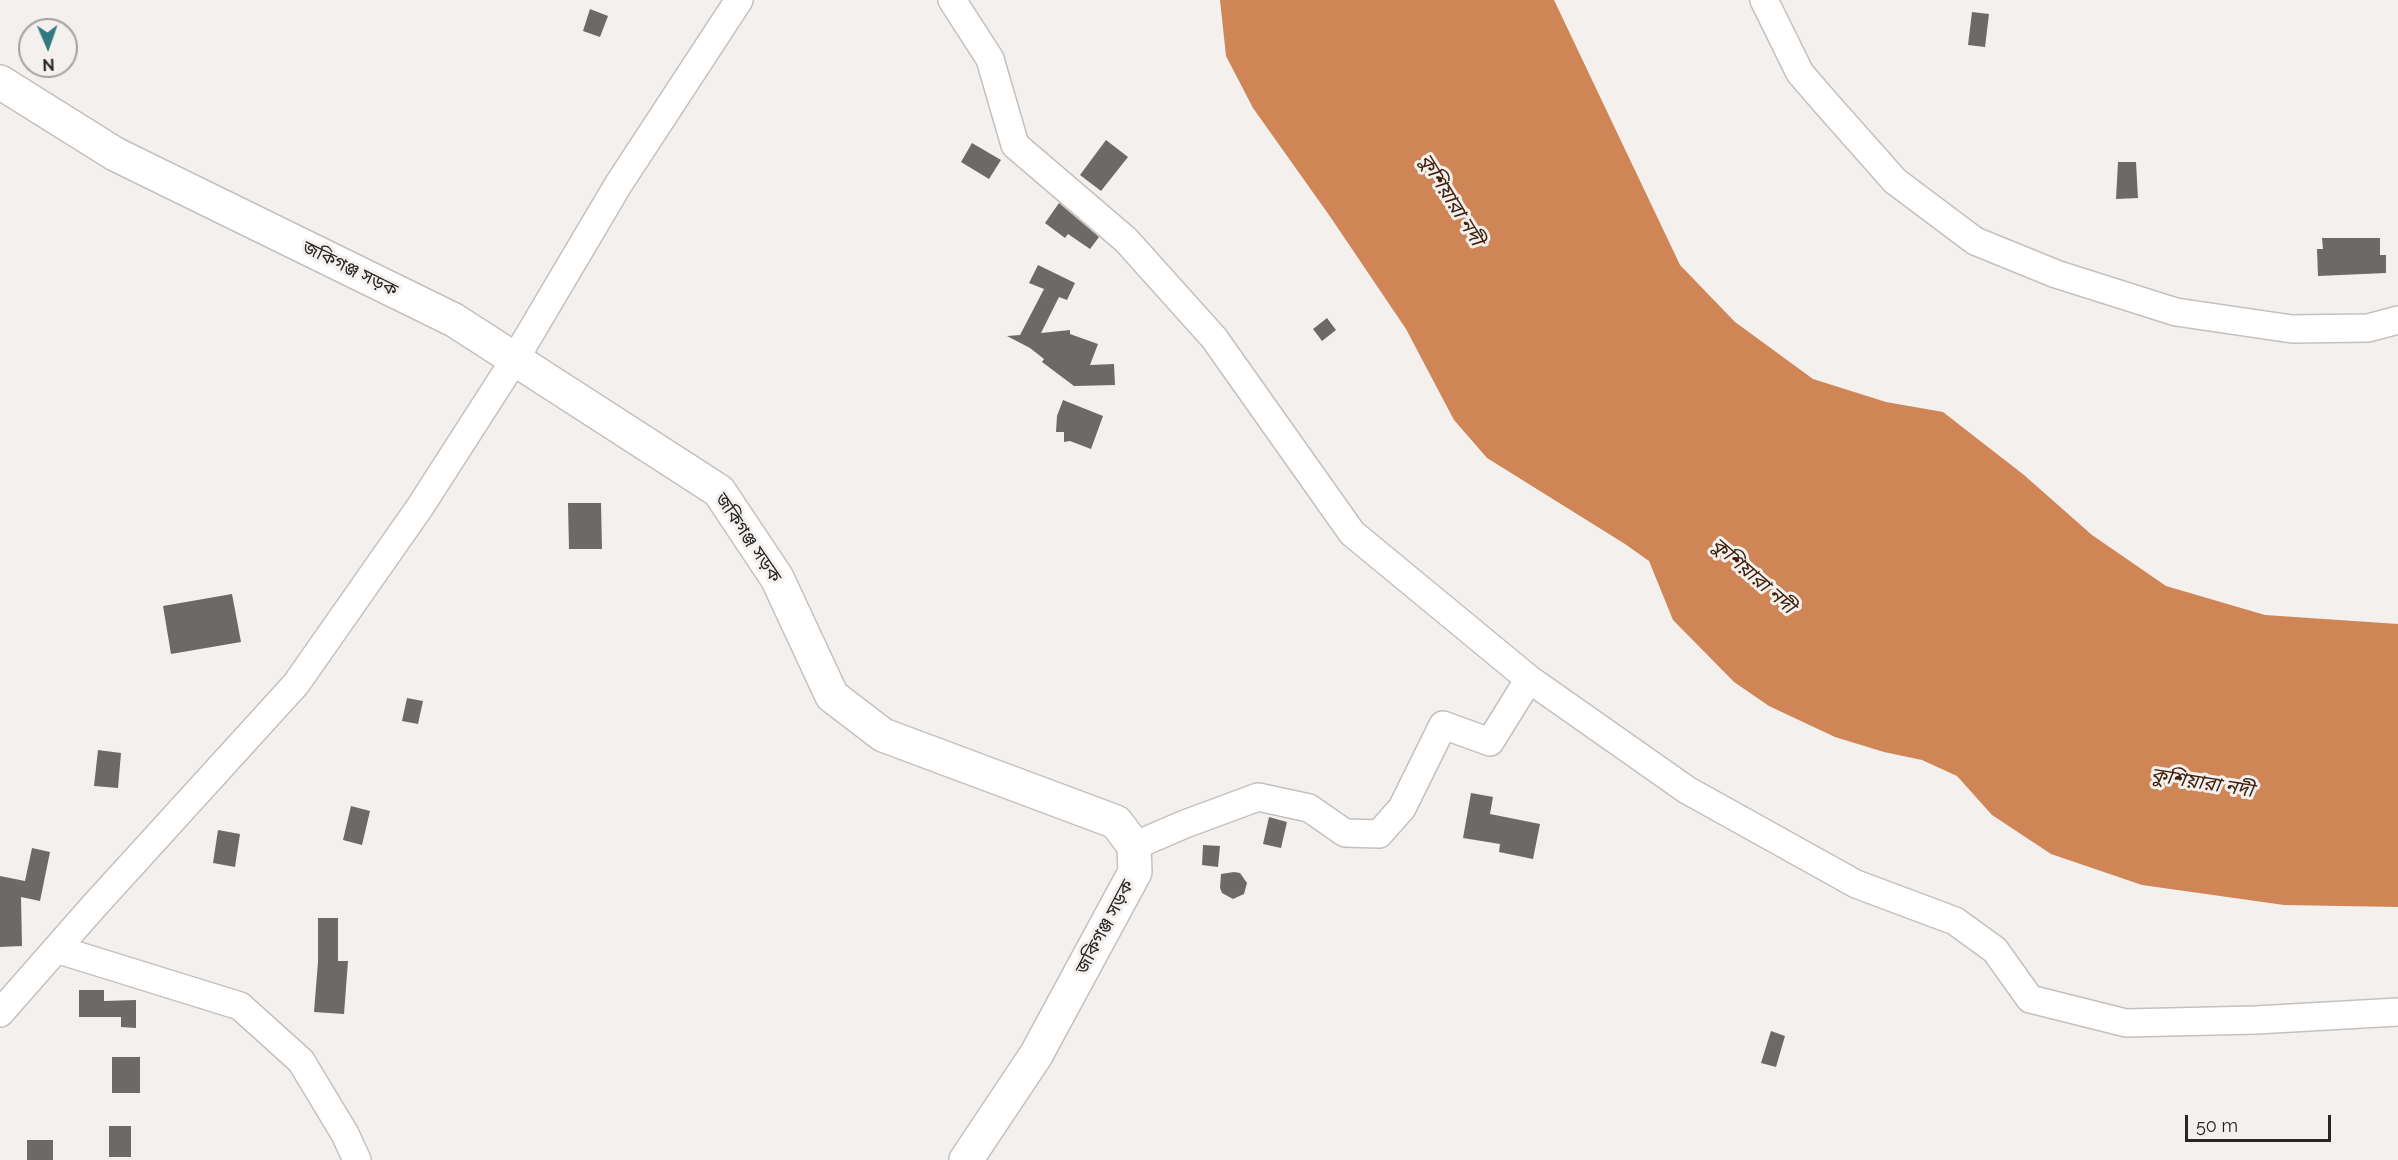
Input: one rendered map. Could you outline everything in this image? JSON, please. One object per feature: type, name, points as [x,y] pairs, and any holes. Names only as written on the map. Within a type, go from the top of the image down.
[{"type":"main road","name":"জকিগঞ্জ সড়ক","points":[[0,82],[115,154],[454,320],[719,491],[777,578],[832,696],[883,735],[1116,822],[1134,846],[1135,872],[1036,1055],[966,1160]]},
{"type":"street","points":[[0,1013],[296,684],[420,507],[515,359],[618,185],[739,0]]},
{"type":"street","points":[[952,0],[990,59],[1016,145],[1126,240],[1214,338],[1352,533],[1528,678],[1687,790],[1856,884],[1955,921],[1995,950],[2030,999],[2126,1023],[2256,1020],[2398,1012]]},
{"type":"street","points":[[1764,0],[1800,73],[1825,102],[1895,181],[1975,241],[2056,274],[2176,312],[2292,329],[2368,328],[2398,320]]},
{"type":"street","points":[[1134,846],[1258,797],[1309,808],[1345,833],[1379,834],[1402,808],[1443,725],[1490,742],[1528,678]]},
{"type":"street","points":[[56,949],[240,1006],[301,1061],[345,1134],[357,1160]]},
{"type":"water","name":"কুশিয়ারা নদী","points":[[1220,0],[1554,0],[1680,265],[1735,322],[1813,379],[1886,402],[1943,412],[2024,475],[2092,535],[2166,586],[2265,615],[2398,624],[2398,907],[2284,905],[2142,885],[2051,854],[1992,815],[1957,776],[1922,760],[1884,752],[1835,737],[1769,706],[1734,682],[1673,620],[1649,561],[1487,458],[1454,420],[1406,329],[1253,108],[1226,56]]},
{"type":"building","points":[[590,9],[608,16],[600,37],[583,31]]},
{"type":"building","points":[[1972,12],[1989,14],[1985,47],[1968,45]]},
{"type":"building","points":[[1106,140],[1128,157],[1101,191],[1080,175]]},
{"type":"building","points":[[972,143],[1001,160],[989,179],[961,162]]},
{"type":"building","points":[[2118,162],[2136,162],[2138,198],[2116,199]]},
{"type":"building","points":[[1059,203],[1099,237],[1090,249],[1068,234],[1065,238],[1045,223]]},
{"type":"building","points":[[2322,238],[2380,238],[2380,255],[2386,255],[2386,273],[2318,276],[2317,249],[2323,249]]},
{"type":"building","points":[[1038,265],[1075,283],[1067,300],[1059,297],[1041,333],[1070,330],[1070,334],[1098,344],[1090,365],[1114,364],[1115,385],[1074,386],[1042,362],[1044,359],[1030,348],[1007,336],[1020,335],[1044,289],[1029,283]]},
{"type":"building","points":[[1327,318],[1336,330],[1322,341],[1313,329]]},
{"type":"building","points":[[1063,400],[1103,416],[1091,449],[1070,441],[1064,442],[1064,432],[1056,432],[1057,416]]},
{"type":"building","points":[[568,503],[601,503],[602,549],[569,549]]},
{"type":"building","points":[[232,594],[241,642],[171,654],[163,606]]},
{"type":"building","points":[[407,698],[423,701],[418,724],[402,721]]},
{"type":"building","points":[[98,750],[121,753],[118,788],[94,786]]},
{"type":"building","points":[[1471,793],[1493,797],[1490,814],[1540,824],[1533,859],[1499,852],[1500,844],[1463,838]]},
{"type":"building","points":[[351,806],[370,811],[362,845],[343,840]]},
{"type":"building","points":[[1269,817],[1287,822],[1281,848],[1263,844]]},
{"type":"building","points":[[218,830],[240,834],[235,867],[213,863]]},
{"type":"building","points":[[1203,845],[1220,846],[1218,867],[1202,865]]},
{"type":"building","points":[[32,848],[50,852],[40,901],[21,897],[22,946],[0,947],[0,876],[25,881]]},
{"type":"building","points":[[1240,873],[1247,883],[1244,894],[1233,899],[1222,893],[1220,888],[1221,874]]},
{"type":"building","points":[[318,918],[338,918],[338,961],[348,961],[344,1014],[314,1012],[318,962]]},
{"type":"building","points":[[79,990],[104,990],[104,1001],[136,1000],[136,1028],[121,1027],[121,1017],[79,1017]]},
{"type":"building","points":[[1771,1031],[1785,1036],[1776,1067],[1761,1063]]},
{"type":"building","points":[[112,1057],[140,1057],[140,1093],[112,1093]]},
{"type":"building","points":[[109,1126],[131,1126],[131,1157],[109,1157]]},
{"type":"building","points":[[27,1140],[53,1140],[53,1160],[27,1160]]}]
